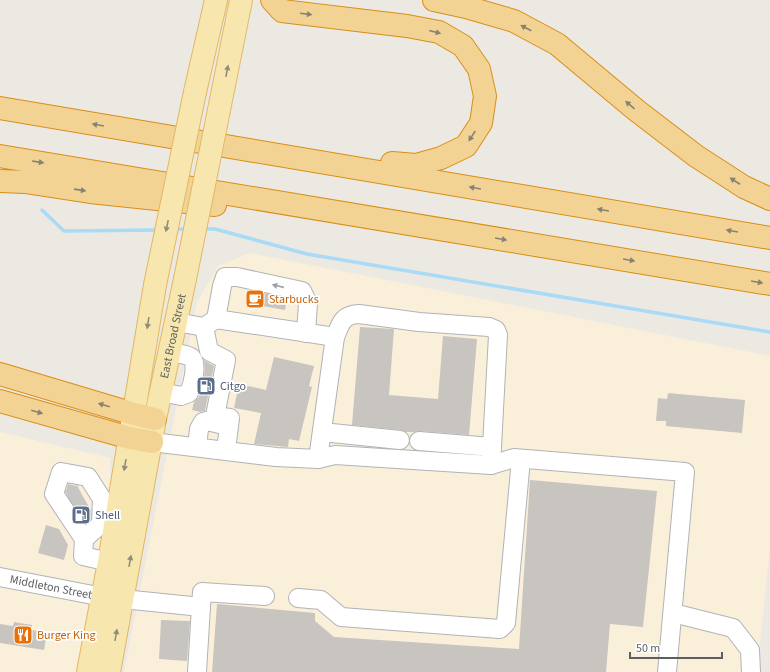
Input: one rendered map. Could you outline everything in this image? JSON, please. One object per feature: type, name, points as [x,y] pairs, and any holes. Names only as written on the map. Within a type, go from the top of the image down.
[{"type":"highway","points":[[131,130],[416,165],[441,158],[466,146],[481,123],[485,96],[479,69],[463,46],[439,32],[407,26],[282,11],[272,0]]},
{"type":"highway","points":[[434,0],[466,7],[514,21],[557,44],[636,110],[696,156],[744,187],[770,199]]},
{"type":"highway","points":[[0,108],[770,238]]},
{"type":"highway","points":[[0,156],[770,284]]},
{"type":"highway","points":[[0,181],[25,182],[90,192],[462,232]]},
{"type":"highway","points":[[0,374],[155,419]]},
{"type":"highway","points":[[0,401],[130,438],[152,442]]},
{"type":"main road","name":"East Broad Street","points":[[109,672],[113,598],[109,562],[155,285],[195,92],[216,0]]},
{"type":"main road","name":"East Broad Street","points":[[88,672],[113,598],[152,442],[155,419],[185,279],[241,0]]},
{"type":"street","points":[[226,450],[230,418],[215,416],[226,360],[209,351],[210,323],[225,277],[238,277],[302,291],[308,303],[306,333]]},
{"type":"street","points":[[318,459],[335,337],[345,317],[351,314],[359,314],[419,322],[489,327],[496,330],[498,335],[491,466]]},
{"type":"street","points":[[176,322],[210,323],[335,337]]},
{"type":"street","points":[[161,392],[181,396],[189,393],[191,389],[195,368],[192,358],[170,352]]},
{"type":"street","points":[[197,447],[199,429],[203,422],[207,421],[228,426]]},
{"type":"street","points":[[322,432],[400,440]]},
{"type":"street","points":[[419,441],[492,447]]},
{"type":"street","points":[[152,442],[226,450],[276,458],[318,459],[335,455],[491,466],[514,458],[685,472],[667,672]]},
{"type":"street","points":[[298,598],[321,600],[341,617],[500,629],[506,623],[521,459]]},
{"type":"street","points":[[84,539],[101,524],[80,502],[84,539],[83,556],[109,562]]},
{"type":"street","name":"Middleton Street","points":[[0,577],[113,598],[201,607]]},
{"type":"street","points":[[197,672],[202,592],[265,596]]},
{"type":"street","points":[[673,613],[733,628],[750,650],[751,672]]},
{"type":"shaded area","points":[[250,253],[770,356],[770,547],[757,672],[124,672],[197,302],[218,266]]},
{"type":"shaded area","points":[[0,432],[110,458],[110,514],[77,672],[0,672]]},
{"type":"building","points":[[247,290],[287,298],[285,310],[245,303]]},
{"type":"building","points":[[360,327],[394,329],[389,395],[438,399],[443,336],[477,339],[469,435],[420,431],[406,432],[401,430],[352,425]]},
{"type":"building","points":[[274,357],[314,366],[309,386],[312,387],[299,441],[289,439],[288,447],[254,444],[261,413],[234,408],[239,384],[266,390]]},
{"type":"building","points":[[204,360],[214,366],[205,411],[200,412],[192,410],[194,402],[199,397],[203,383],[205,370]]},
{"type":"building","points":[[668,393],[745,400],[742,433],[666,426],[666,421],[656,421],[658,398],[667,399]]},
{"type":"building","points":[[530,480],[657,491],[643,627],[610,624],[606,672],[212,672],[217,604],[315,613],[315,621],[334,637],[519,649]]},
{"type":"building","points":[[68,484],[76,486],[91,510],[91,519],[86,523],[66,492]]},
{"type":"building","points":[[46,525],[59,529],[68,545],[64,560],[38,553]]},
{"type":"building","points":[[161,620],[190,621],[187,661],[159,659]]},
{"type":"building","points":[[14,622],[32,625],[31,630],[47,632],[44,650],[0,643],[0,624],[13,626]]},
{"type":"waterway","points":[[42,210],[64,231],[159,230]]},
{"type":"waterway","points":[[173,229],[187,229]]},
{"type":"waterway","points":[[203,229],[215,229],[307,254],[770,332]]},
{"type":"tunnel","points":[[69,499],[81,493]]},
{"type":"tunnel","points":[[76,512],[88,506]]},
{"type":"place","name":"Starbucks","points":[[255,299]]},
{"type":"place","name":"Citgo","points":[[206,386]]},
{"type":"place","name":"Shell","points":[[81,515]]},
{"type":"place","name":"Burger King","points":[[23,635]]}]
